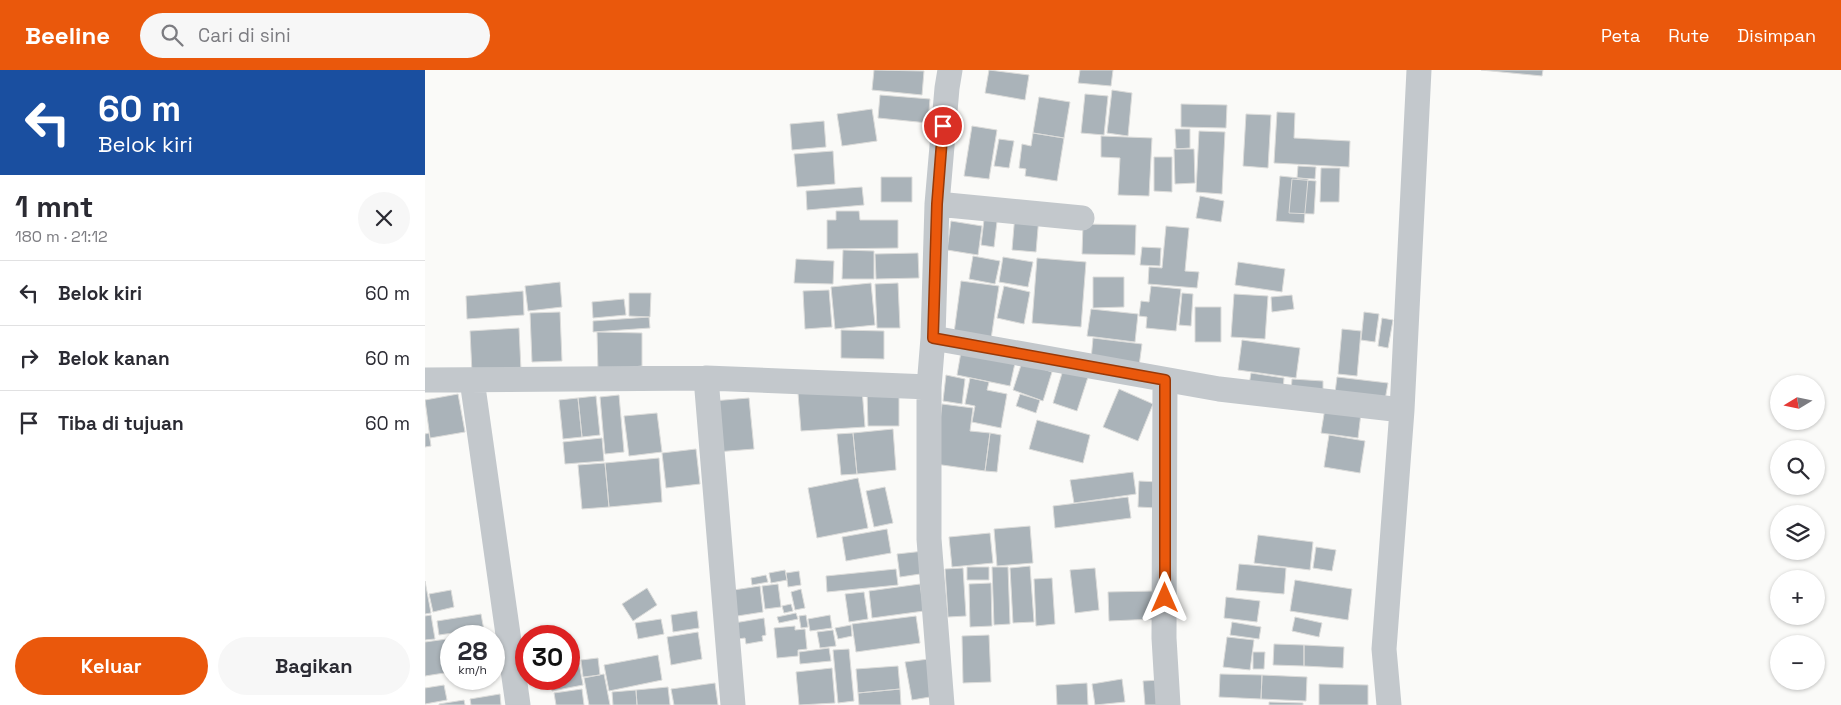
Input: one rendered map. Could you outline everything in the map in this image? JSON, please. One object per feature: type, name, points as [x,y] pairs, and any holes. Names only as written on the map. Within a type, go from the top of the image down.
[{"type":"street","points":[[942,705],[929,539],[929,387],[933,338],[937,204],[947,88],[951,70]]},
{"type":"street","points":[[1389,705],[1384,649],[1402,410],[1419,70]]},
{"type":"street","points":[[937,204],[1082,218]]},
{"type":"street","points":[[933,338],[1219,390],[1402,410]]},
{"type":"street","points":[[425,380],[706,378],[929,387]]},
{"type":"street","points":[[706,378],[733,705]]},
{"type":"street","points":[[472,380],[518,705]]},
{"type":"street","points":[[1165,380],[1165,638],[1168,705]]},
{"type":"building","points":[[874,70],[924,71],[922,95],[872,90]]},
{"type":"building","points":[[989,70],[1029,75],[1025,100],[985,93]]},
{"type":"building","points":[[1080,70],[1113,70],[1111,86],[1078,83]]},
{"type":"building","points":[[1481,70],[1543,70],[1542,76]]},
{"type":"building","points":[[1112,90],[1132,93],[1128,136],[1107,133]]},
{"type":"building","points":[[1085,94],[1108,96],[1104,135],[1081,133]]},
{"type":"building","points":[[880,95],[930,99],[928,123],[878,118]]},
{"type":"building","points":[[1039,97],[1070,102],[1064,138],[1033,133]]},
{"type":"building","points":[[1181,104],[1227,105],[1226,128],[1181,127]]},
{"type":"building","points":[[872,109],[877,141],[842,146],[837,114]]},
{"type":"building","points":[[1277,112],[1295,113],[1294,138],[1350,141],[1349,167],[1274,163]]},
{"type":"building","points":[[1246,114],[1271,115],[1268,168],[1243,166]]},
{"type":"building","points":[[824,121],[826,147],[792,150],[790,124]]},
{"type":"building","points":[[972,126],[997,130],[989,179],[964,176]]},
{"type":"building","points":[[1175,129],[1190,129],[1190,148],[1176,149]]},
{"type":"building","points":[[1199,131],[1225,132],[1222,194],[1196,192]]},
{"type":"building","points":[[1033,133],[1064,138],[1057,181],[1025,176],[1026,169],[1019,168],[1022,144],[1031,146]]},
{"type":"building","points":[[1101,136],[1152,138],[1149,196],[1118,195],[1120,158],[1101,157]]},
{"type":"building","points":[[999,139],[1014,141],[1009,168],[994,166]]},
{"type":"building","points":[[1174,149],[1194,149],[1195,183],[1175,184]]},
{"type":"building","points":[[833,151],[835,184],[797,187],[794,154]]},
{"type":"building","points":[[1154,157],[1172,157],[1172,192],[1154,191]]},
{"type":"building","points":[[1298,166],[1316,167],[1315,179],[1297,178]]},
{"type":"building","points":[[1321,168],[1340,168],[1339,202],[1320,202]]},
{"type":"building","points":[[1280,176],[1308,179],[1304,223],[1276,221]]},
{"type":"building","points":[[881,177],[912,177],[912,202],[881,202]]},
{"type":"building","points":[[1292,179],[1316,181],[1314,214],[1289,213]]},
{"type":"building","points":[[862,187],[864,205],[807,210],[806,191]]},
{"type":"building","points":[[1200,196],[1224,201],[1221,222],[1196,218]]},
{"type":"building","points":[[836,211],[859,211],[860,220],[898,220],[898,248],[827,249],[827,220],[836,220]]},
{"type":"building","points":[[985,211],[998,213],[994,247],[981,245]]},
{"type":"building","points":[[1015,214],[1039,216],[1036,252],[1012,250]]},
{"type":"building","points":[[951,221],[982,226],[978,255],[947,250]]},
{"type":"building","points":[[1083,224],[1136,225],[1135,255],[1082,254]]},
{"type":"building","points":[[1166,226],[1189,228],[1185,271],[1199,272],[1197,288],[1148,284],[1149,267],[1162,268]]},
{"type":"building","points":[[1142,247],[1161,248],[1160,266],[1140,265]]},
{"type":"building","points":[[843,250],[874,251],[874,279],[842,279]]},
{"type":"building","points":[[918,253],[919,278],[876,279],[875,254]]},
{"type":"building","points":[[973,256],[1000,261],[995,284],[969,279]]},
{"type":"building","points":[[1003,257],[1033,262],[1028,287],[999,282]]},
{"type":"building","points":[[1037,258],[1086,262],[1081,327],[1032,323]]},
{"type":"building","points":[[796,259],[834,261],[833,284],[794,283]]},
{"type":"building","points":[[1238,262],[1285,269],[1282,292],[1235,285]]},
{"type":"building","points":[[1093,277],[1124,277],[1124,307],[1093,308]]},
{"type":"building","points":[[961,281],[999,286],[991,339],[954,333]]},
{"type":"building","points":[[560,282],[562,307],[528,311],[525,286]]},
{"type":"building","points":[[871,283],[875,325],[835,329],[831,287]]},
{"type":"building","points":[[898,283],[900,328],[877,328],[875,284]]},
{"type":"building","points":[[1004,286],[1030,292],[1024,324],[997,318]]},
{"type":"building","points":[[1151,286],[1181,289],[1176,331],[1146,328],[1147,317],[1139,316],[1141,301],[1149,302]]},
{"type":"building","points":[[829,290],[832,327],[805,329],[803,291]]},
{"type":"building","points":[[523,291],[524,315],[467,319],[466,296]]},
{"type":"building","points":[[629,293],[651,293],[650,317],[629,316]]},
{"type":"building","points":[[1182,293],[1193,294],[1191,326],[1179,325]]},
{"type":"building","points":[[1234,294],[1268,296],[1265,339],[1231,337]]},
{"type":"building","points":[[1292,295],[1294,309],[1272,312],[1271,297]]},
{"type":"building","points":[[624,299],[626,315],[593,318],[592,302]]},
{"type":"building","points":[[1195,307],[1221,307],[1221,342],[1195,342]]},
{"type":"building","points":[[1091,309],[1138,314],[1135,342],[1087,336]]},
{"type":"building","points":[[560,312],[562,361],[532,362],[530,313]]},
{"type":"building","points":[[1364,312],[1379,314],[1375,342],[1361,340]]},
{"type":"building","points":[[649,317],[650,328],[593,332],[593,321]]},
{"type":"building","points":[[1382,318],[1393,320],[1388,348],[1378,346]]},
{"type":"building","points":[[519,328],[521,370],[472,373],[470,331]]},
{"type":"building","points":[[1342,329],[1361,331],[1357,376],[1338,374]]},
{"type":"building","points":[[841,330],[884,331],[884,359],[841,358]]},
{"type":"building","points":[[597,332],[642,333],[642,366],[598,371]]},
{"type":"building","points":[[1093,338],[1142,344],[1139,366],[1091,360]]},
{"type":"building","points":[[1242,340],[1300,348],[1296,378],[1238,370]]},
{"type":"building","points":[[961,352],[1015,363],[1010,386],[957,375]]},
{"type":"building","points":[[1022,362],[1052,372],[1043,401],[1013,390]]},
{"type":"building","points":[[1063,370],[1088,377],[1077,411],[1053,403]]},
{"type":"building","points":[[1251,373],[1284,378],[1283,390],[1249,385]]},
{"type":"building","points":[[946,375],[965,379],[962,404],[943,401]]},
{"type":"building","points":[[1337,377],[1388,383],[1385,400],[1335,393]]},
{"type":"building","points":[[970,378],[989,382],[987,390],[1007,394],[1001,428],[972,422],[975,406],[965,404]]},
{"type":"building","points":[[1292,379],[1323,381],[1323,393],[1291,391]]},
{"type":"building","points":[[862,389],[865,427],[801,431],[798,393]]},
{"type":"building","points":[[1119,389],[1153,404],[1138,441],[1103,427]]},
{"type":"building","points":[[899,390],[899,426],[868,426],[867,391]]},
{"type":"building","points":[[458,394],[465,432],[430,438],[425,400]]},
{"type":"building","points":[[1020,394],[1040,400],[1036,413],[1016,406]]},
{"type":"building","points":[[619,395],[624,452],[605,454],[600,397]]},
{"type":"building","points":[[596,396],[600,435],[582,437],[578,398]]},
{"type":"building","points":[[578,398],[582,437],[563,439],[559,400]]},
{"type":"building","points":[[749,398],[754,449],[716,452],[712,401]]},
{"type":"building","points":[[942,404],[973,408],[970,431],[990,433],[985,471],[935,464]]},
{"type":"building","points":[[1325,408],[1361,413],[1358,438],[1321,433]]},
{"type":"building","points":[[657,413],[662,452],[629,456],[624,416]]},
{"type":"building","points":[[1037,420],[1090,435],[1083,463],[1029,449]]},
{"type":"building","points":[[893,429],[896,470],[857,474],[853,433]]},
{"type":"building","points":[[429,433],[431,446],[425,447],[425,434]]},
{"type":"building","points":[[853,433],[857,474],[841,475],[837,434]]},
{"type":"building","points":[[990,433],[1001,435],[997,472],[985,471]]},
{"type":"building","points":[[1329,435],[1365,441],[1360,473],[1324,467]]},
{"type":"building","points":[[602,438],[604,461],[565,464],[563,442]]},
{"type":"building","points":[[696,449],[700,484],[666,488],[662,453]]},
{"type":"building","points":[[659,458],[662,502],[609,507],[605,463]]},
{"type":"building","points":[[605,463],[609,507],[582,509],[578,465]]},
{"type":"building","points":[[1133,472],[1136,494],[1074,503],[1070,480]]},
{"type":"building","points":[[858,478],[868,528],[817,538],[808,488]]},
{"type":"building","points":[[1139,481],[1159,482],[1158,508],[1138,507]]},
{"type":"building","points":[[885,487],[893,523],[874,527],[866,491]]},
{"type":"building","points":[[1128,497],[1131,518],[1055,528],[1053,506]]},
{"type":"building","points":[[1030,526],[1033,563],[997,566],[994,529]]},
{"type":"building","points":[[887,529],[891,553],[846,561],[842,537]]},
{"type":"building","points":[[990,533],[993,563],[952,567],[949,537]]},
{"type":"building","points":[[1258,535],[1313,542],[1310,570],[1254,563]]},
{"type":"building","points":[[1316,547],[1336,550],[1332,571],[1313,568]]},
{"type":"building","points":[[924,551],[927,573],[900,577],[897,554]]},
{"type":"building","points":[[1239,564],[1286,568],[1284,594],[1236,590]]},
{"type":"building","points":[[1030,566],[1034,622],[1013,623],[1010,568]]},
{"type":"building","points":[[967,567],[989,567],[989,580],[967,580]]},
{"type":"building","points":[[992,567],[1008,567],[1010,624],[994,625]]},
{"type":"building","points":[[963,568],[966,616],[948,617],[945,569]]},
{"type":"building","points":[[1095,568],[1099,610],[1075,613],[1070,570]]},
{"type":"building","points":[[896,569],[898,585],[827,592],[826,576]]},
{"type":"building","points":[[785,570],[787,580],[771,583],[769,573]]},
{"type":"building","points":[[799,571],[801,585],[788,587],[786,573]]},
{"type":"building","points":[[766,575],[768,582],[752,585],[751,578]]},
{"type":"building","points":[[1052,578],[1055,624],[1036,626],[1034,579]]},
{"type":"building","points":[[1295,580],[1352,589],[1348,620],[1290,611]]},
{"type":"building","points":[[425,581],[431,613],[425,614]]},
{"type":"building","points":[[991,583],[992,626],[970,627],[969,584]]},
{"type":"building","points":[[778,584],[781,607],[765,609],[762,586]]},
{"type":"building","points":[[920,584],[924,611],[872,618],[869,591]]},
{"type":"building","points":[[760,586],[763,612],[731,617],[727,591]]},
{"type":"building","points":[[647,588],[657,605],[633,621],[622,604]]},
{"type":"building","points":[[801,589],[805,608],[795,610],[791,592]]},
{"type":"building","points":[[451,590],[454,607],[433,612],[429,594]]},
{"type":"building","points":[[1154,591],[1155,619],[1109,621],[1108,592]]},
{"type":"building","points":[[864,592],[868,619],[849,622],[845,594]]},
{"type":"building","points":[[1226,597],[1260,601],[1257,622],[1224,618]]},
{"type":"building","points":[[791,604],[793,611],[784,613],[782,606]]},
{"type":"building","points":[[697,611],[699,628],[673,632],[671,615]]},
{"type":"building","points":[[796,613],[798,619],[779,623],[777,617]]},
{"type":"building","points":[[481,614],[483,625],[440,625],[439,635],[437,621]]},
{"type":"building","points":[[431,615],[435,639],[425,640],[425,616]]},
{"type":"building","points":[[806,615],[808,627],[801,628],[799,616]]},
{"type":"building","points":[[830,615],[832,628],[810,631],[808,619]]},
{"type":"building","points":[[916,616],[920,643],[856,652],[852,624]]},
{"type":"building","points":[[1295,617],[1322,623],[1319,637],[1292,631]]},
{"type":"building","points":[[764,618],[766,635],[762,636],[763,641],[746,644],[745,638],[730,640],[728,624]]},
{"type":"building","points":[[661,619],[664,634],[638,639],[635,623]]},
{"type":"building","points":[[1232,622],[1261,627],[1259,639],[1230,635]]},
{"type":"building","points":[[851,625],[852,636],[838,639],[835,628]]},
{"type":"building","points":[[795,626],[795,630],[805,629],[807,649],[798,650],[798,656],[777,658],[774,628]]},
{"type":"building","points":[[833,630],[836,646],[820,648],[817,632]]},
{"type":"building","points":[[698,632],[702,659],[671,665],[667,637]]},
{"type":"building","points":[[989,635],[991,682],[963,683],[962,636]]},
{"type":"building","points":[[1227,637],[1254,640],[1250,670],[1223,667]]},
{"type":"building","points":[[440,640],[440,674],[425,676],[425,642]]},
{"type":"building","points":[[1274,644],[1304,645],[1304,666],[1273,665]]},
{"type":"building","points":[[1304,645],[1344,647],[1343,668],[1304,666]]},
{"type":"building","points":[[829,648],[831,661],[800,664],[799,652]]},
{"type":"building","points":[[849,649],[854,701],[838,703],[833,650]]},
{"type":"building","points":[[1253,652],[1265,652],[1264,669],[1253,669]]},
{"type":"building","points":[[658,655],[662,680],[609,691],[604,665]]},
{"type":"building","points":[[598,658],[600,675],[583,677],[581,660]]},
{"type":"building","points":[[929,659],[936,696],[912,700],[905,662]]},
{"type":"building","points":[[898,666],[900,689],[858,693],[856,669]]},
{"type":"building","points":[[580,668],[583,685],[580,686]]},
{"type":"building","points":[[832,668],[835,703],[799,705],[796,672]]},
{"type":"building","points":[[604,674],[610,705],[589,705],[584,678]]},
{"type":"building","points":[[1220,674],[1262,675],[1261,699],[1219,697]]},
{"type":"building","points":[[1262,675],[1307,677],[1306,701],[1261,699]]},
{"type":"building","points":[[1122,679],[1125,702],[1095,705],[1092,684]]},
{"type":"building","points":[[1160,680],[1162,705],[1145,705],[1143,681]]},
{"type":"building","points":[[715,683],[718,705],[674,705],[671,689]]},
{"type":"building","points":[[1087,683],[1088,705],[1057,705],[1056,685]]},
{"type":"building","points":[[1319,684],[1368,685],[1368,705],[1319,705]]},
{"type":"building","points":[[440,686],[440,690],[445,690],[447,700],[425,704],[425,688]]},
{"type":"building","points":[[668,687],[670,705],[637,705],[636,690]]},
{"type":"building","points":[[582,689],[584,705],[556,705],[554,693]]},
{"type":"building","points":[[900,689],[901,705],[859,705],[858,693]]},
{"type":"building","points":[[636,690],[637,705],[613,705],[612,692]]},
{"type":"building","points":[[500,694],[501,705],[471,705],[470,699]]},
{"type":"building","points":[[464,700],[465,705],[439,705],[439,704]]},
{"type":"building","points":[[1269,702],[1303,703],[1303,705],[1269,705]]},
{"type":"route","points":[[943,126],[937,204],[933,338],[1045,360],[1165,380],[1165,598]]}]
